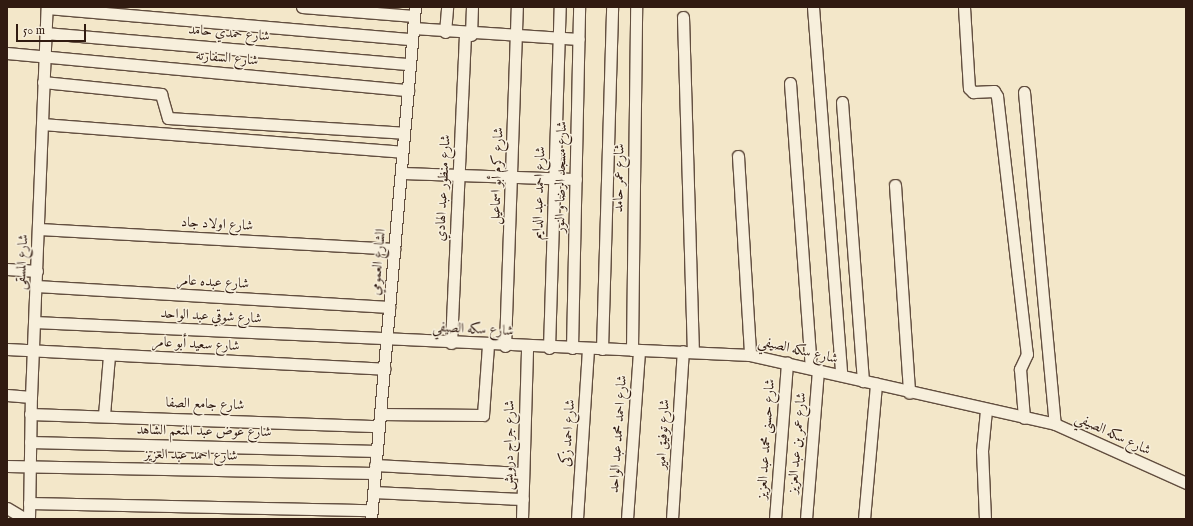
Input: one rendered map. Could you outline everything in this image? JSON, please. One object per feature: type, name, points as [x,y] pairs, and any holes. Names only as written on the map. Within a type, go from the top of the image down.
[{"type":"street","points":[[302,7],[415,12]]},
{"type":"street","points":[[445,32],[447,7]]},
{"type":"street","name":"شارع منظور عبد الهادي","points":[[452,343],[458,176],[468,34],[472,7]]},
{"type":"street","name":"شارع كرم أبو اسماعيل","points":[[505,346],[517,7]]},
{"type":"street","name":"شارع احمد عبد الدايم","points":[[549,348],[560,7]]},
{"type":"street","name":"شارع مسجد الرضا و النور","points":[[572,348],[579,7]]},
{"type":"street","points":[[602,349],[612,7]]},
{"type":"street","name":"شارع عمر حامد","points":[[636,7],[636,350]]},
{"type":"street","points":[[814,7],[841,376]]},
{"type":"street","points":[[964,7],[969,88],[973,92],[994,91],[997,96],[1027,354],[1020,369],[1024,418]]},
{"type":"street","points":[[47,8],[413,34],[445,32],[516,37],[578,39]]},
{"type":"street","name":"شارع المسقى","points":[[29,519],[30,414],[39,229],[43,82],[47,8]]},
{"type":"street","name":"الشارع العمومي","points":[[371,515],[415,12]]},
{"type":"street","name":"شارع توفيق امير","points":[[672,519],[688,351],[683,17]]},
{"type":"street","name":"شارع حمدي حامد","points":[[45,33],[410,64]]},
{"type":"street","name":"شارع السفارته","points":[[7,53],[408,90]]},
{"type":"street","points":[[43,82],[162,94],[168,118],[404,133]]},
{"type":"street","name":"شارع عمر بن عبد العزيز","points":[[790,83],[815,368],[806,519]]},
{"type":"street","points":[[1024,92],[1055,424]]},
{"type":"street","points":[[842,102],[863,381]]},
{"type":"street","points":[[42,124],[402,152]]},
{"type":"street","points":[[738,156],[750,355]]},
{"type":"street","points":[[401,173],[576,179]]},
{"type":"street","points":[[895,184],[910,393]]},
{"type":"street","name":"شارع اولاد جاد","points":[[39,229],[394,249]]},
{"type":"street","points":[[7,269],[37,271]]},
{"type":"street","name":"شارع عبده عامر","points":[[36,286],[389,307]]},
{"type":"street","name":"شارع شوقي عبد الواحد","points":[[34,322],[386,339]]},
{"type":"street","name":"شارع سكه الصيفي","points":[[386,339],[549,348],[688,351],[750,355],[815,368],[910,393],[1055,424],[1186,483]]},
{"type":"street","points":[[380,414],[483,415],[488,345]]},
{"type":"street","name":"شارع جراج درويش","points":[[522,519],[525,484],[522,473],[527,347]]},
{"type":"street","name":"شارع احمد زكى","points":[[577,519],[588,348]]},
{"type":"street","name":"شارع سعيد أبو عامر","points":[[7,349],[384,369]]},
{"type":"street","name":"شارع احمد محمد عبد الواحد","points":[[627,519],[636,350]]},
{"type":"street","points":[[104,415],[109,355]]},
{"type":"street","name":"شارع حسنى محمد عبد العزيز","points":[[775,519],[787,362]]},
{"type":"street","points":[[864,519],[876,384]]},
{"type":"street","points":[[7,395],[31,397]]},
{"type":"street","points":[[985,519],[982,451],[986,410]]},
{"type":"street","name":"شارع جامع الصفا","points":[[30,414],[104,415],[379,426]]},
{"type":"street","name":"شارع عوض عبد المنعم الشاهد","points":[[30,442],[376,451]]},
{"type":"street","name":"شارع احمد عبد العزيز","points":[[7,466],[375,469],[522,473]]},
{"type":"street","points":[[373,492],[523,499]]},
{"type":"street","points":[[29,503],[371,515]]},
{"type":"street","points":[[7,508],[25,519]]}]
